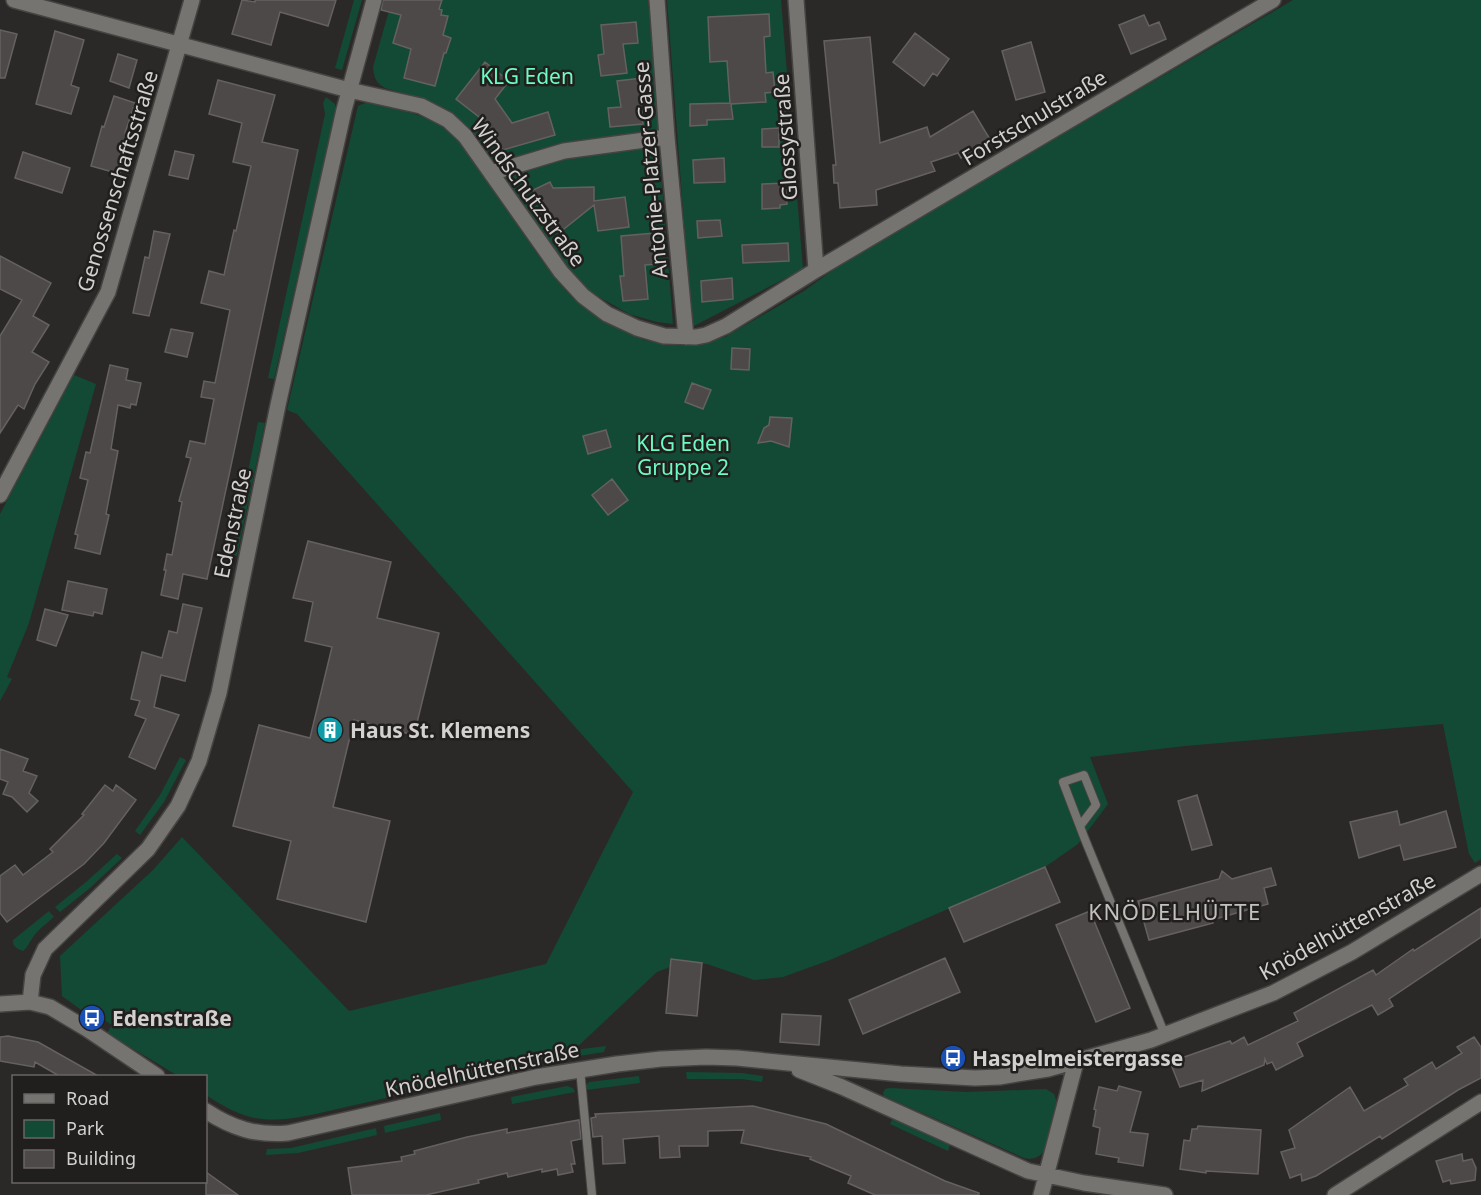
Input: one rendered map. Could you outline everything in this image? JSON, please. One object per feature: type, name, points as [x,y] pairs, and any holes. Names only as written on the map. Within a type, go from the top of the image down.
[{"type":"street","name":"Windschutzstraße","points":[[14,0],[349,90],[421,106],[441,116],[460,130],[561,272],[583,296],[607,314],[637,328],[664,336],[706,335],[726,326],[816,270]]},
{"type":"street","name":"Genossenschaftsstraße","points":[[0,495],[108,291],[192,0]]},
{"type":"street","name":"Edenstraße","points":[[30,1002],[33,975],[45,949],[148,849],[178,806],[199,760],[219,693],[278,405],[349,90],[374,0]]},
{"type":"street","name":"Antonie-Platzer-Gasse","points":[[657,0],[686,337]]},
{"type":"street","name":"Glossystraße","points":[[796,0],[816,270]]},
{"type":"street","name":"Forstschulstraße","points":[[816,270],[1273,0]]},
{"type":"street","points":[[491,173],[564,151],[667,137]]},
{"type":"street","name":"Knödelhüttenstraße","points":[[207,1112],[227,1124],[247,1131],[267,1134],[288,1133],[486,1087],[580,1069],[650,1060],[706,1057],[773,1061],[901,1074],[999,1077],[1076,1062],[1165,1035],[1273,993],[1301,980],[1392,928],[1481,874]]},
{"type":"street","points":[[0,1004],[30,1002],[55,1009],[154,1075]]},
{"type":"street","name":"Knödelhüttenstraße","points":[[773,1061],[834,1083],[1015,1166],[1047,1176],[1165,1195]]},
{"type":"street","points":[[1041,1195],[1076,1062]]},
{"type":"street","points":[[1335,1195],[1481,1102]]},
{"type":"lane","points":[[1080,826],[1096,805],[1084,775],[1064,782],[1080,826],[1165,1035]]},
{"type":"lane","points":[[580,1069],[592,1195]]},
{"type":"green space","points":[[354,0],[362,0],[342,70],[335,68]]},
{"type":"green space","name":"KLG Eden","points":[[392,0],[648,0],[659,131],[496,165],[462,121],[423,100],[385,88],[376,80],[373,67]]},
{"type":"green space","points":[[667,0],[781,0],[803,269],[692,327]]},
{"type":"green space","name":"KLG Eden Gruppe 2","points":[[1293,0],[1481,0],[1481,859],[1475,863],[1469,854],[1443,724],[1185,746],[1090,757],[1108,804],[1078,844],[1045,867],[830,960],[783,977],[754,980],[707,964],[683,962],[657,972],[574,1050],[606,1046],[604,1052],[548,1061],[294,1118],[256,1118],[220,1104],[207,1096],[207,1075],[176,1075],[107,1033],[112,1025],[98,1016],[95,1020],[62,996],[60,956],[153,870],[182,837],[349,1011],[546,964],[633,792],[297,414],[287,410],[358,106],[370,101],[431,119],[456,136],[545,265],[567,292],[580,305],[610,325],[644,340],[681,346],[725,337],[804,291],[848,259]]},
{"type":"green space","points":[[326,97],[335,104],[336,110],[274,379],[268,378],[325,114],[323,103]]},
{"type":"green space","points":[[659,147],[673,324],[629,314],[587,290],[570,272],[505,177],[577,155]]},
{"type":"green space","points":[[74,375],[96,384],[29,623],[7,677],[12,679],[0,701],[0,514]]},
{"type":"green space","points":[[258,422],[265,423],[237,556],[231,555]]},
{"type":"green space","points":[[180,757],[186,760],[164,802],[140,835],[135,831],[160,795]]},
{"type":"green space","points":[[117,854],[122,858],[90,888],[60,912],[55,907],[86,882]]},
{"type":"green space","points":[[49,911],[54,917],[36,933],[23,951],[13,944],[13,940]]},
{"type":"green space","points":[[686,1072],[742,1073],[763,1076],[762,1082],[742,1079],[687,1079]]},
{"type":"green space","points":[[639,1076],[640,1083],[586,1090],[585,1086],[589,1082]]},
{"type":"green space","points":[[567,1086],[573,1088],[575,1092],[512,1104],[511,1097]]},
{"type":"green space","points":[[885,1089],[966,1092],[1046,1089],[1054,1094],[1057,1103],[1044,1151],[1038,1157],[1027,1159],[884,1096]]},
{"type":"green space","points":[[440,1113],[441,1120],[385,1133],[384,1126]]},
{"type":"green space","points":[[893,1118],[950,1145],[948,1151],[890,1124]]},
{"type":"green space","points":[[376,1128],[377,1135],[298,1153],[266,1155],[267,1149],[291,1148]]},
{"type":"building","points":[[242,0],[255,2],[255,0],[336,0],[328,26],[280,12],[271,45],[232,34]]},
{"type":"building","points":[[383,0],[442,0],[439,9],[442,10],[441,15],[448,16],[443,35],[451,38],[446,53],[444,53],[435,86],[404,78],[411,49],[393,43],[401,15],[381,10]]},
{"type":"building","points":[[769,14],[770,36],[764,37],[766,73],[773,72],[775,92],[765,93],[766,102],[731,104],[733,119],[707,120],[707,125],[690,126],[690,104],[730,103],[727,61],[710,62],[708,17]]},
{"type":"building","points":[[1144,15],[1149,26],[1159,22],[1166,39],[1131,54],[1119,25]]},
{"type":"building","points":[[636,22],[638,43],[623,44],[627,73],[601,76],[598,55],[604,54],[601,25]]},
{"type":"building","points":[[0,30],[17,34],[5,78],[0,78]]},
{"type":"building","points":[[55,31],[84,40],[71,85],[79,88],[71,114],[36,104]]},
{"type":"building","points":[[915,33],[949,59],[937,76],[933,73],[924,86],[893,62]]},
{"type":"building","points":[[870,37],[880,143],[927,127],[930,137],[973,111],[991,141],[961,158],[958,153],[931,162],[935,171],[876,190],[877,205],[840,208],[838,183],[834,183],[833,165],[836,165],[824,41]]},
{"type":"building","points":[[1031,42],[1045,92],[1016,100],[1002,51]]},
{"type":"building","points":[[118,54],[137,60],[129,88],[110,81]]},
{"type":"building","points":[[485,62],[509,81],[495,99],[512,123],[548,112],[555,135],[503,150],[479,117],[456,99]]},
{"type":"building","points":[[642,78],[643,124],[610,127],[608,108],[621,107],[617,81]]},
{"type":"building","points":[[218,80],[275,95],[262,142],[298,150],[207,579],[183,574],[178,599],[161,595],[166,570],[164,570],[167,554],[172,555],[182,502],[179,501],[191,458],[186,457],[190,441],[205,444],[214,399],[201,397],[204,381],[215,383],[230,310],[201,303],[209,271],[224,275],[251,166],[233,162],[242,123],[209,114]]},
{"type":"building","points":[[114,96],[135,103],[125,133],[131,134],[120,174],[91,166],[102,126],[104,127]]},
{"type":"building","points":[[779,128],[779,147],[762,147],[762,129]]},
{"type":"building","points":[[175,151],[194,155],[188,179],[169,175]]},
{"type":"building","points":[[23,152],[70,168],[62,193],[15,178]]},
{"type":"building","points":[[724,158],[725,182],[694,183],[693,160]]},
{"type":"building","points":[[550,182],[553,188],[594,187],[594,201],[625,197],[629,227],[598,231],[594,205],[559,233],[545,215],[533,190]]},
{"type":"building","points":[[786,183],[787,204],[780,205],[780,208],[762,209],[762,184]]},
{"type":"building","points":[[720,220],[722,236],[698,238],[697,221]]},
{"type":"building","points":[[154,231],[170,234],[149,316],[133,313],[145,257],[149,258]]},
{"type":"building","points":[[655,233],[658,264],[645,265],[648,299],[623,301],[620,276],[624,276],[621,236]]},
{"type":"building","points":[[788,243],[789,261],[743,263],[742,245]]},
{"type":"building","points":[[0,256],[51,283],[33,316],[49,325],[32,352],[49,362],[35,384],[24,409],[18,405],[0,433],[0,336],[22,300],[0,289]]},
{"type":"building","points":[[732,278],[733,299],[702,302],[701,281]]},
{"type":"building","points":[[171,329],[193,333],[187,357],[165,352]]},
{"type":"building","points":[[732,348],[750,349],[749,370],[731,369]]},
{"type":"building","points":[[110,365],[128,369],[126,380],[141,383],[136,405],[131,404],[130,408],[118,405],[111,449],[118,451],[106,514],[109,515],[100,554],[75,548],[78,535],[75,534],[88,480],[80,478],[86,452],[90,453]]},
{"type":"building","points":[[692,383],[711,390],[703,409],[685,402]]},
{"type":"building","points":[[770,417],[792,418],[789,447],[771,441],[758,443],[764,428],[769,425]]},
{"type":"building","points":[[606,430],[611,447],[588,454],[583,436]]},
{"type":"building","points":[[612,479],[628,500],[608,515],[592,495]]},
{"type":"building","name":"Haus St. Klemens","points":[[308,541],[391,562],[377,618],[439,633],[414,735],[354,720],[333,807],[390,821],[366,922],[277,899],[291,841],[233,826],[259,725],[310,738],[332,647],[305,641],[313,602],[293,598]]},
{"type":"building","points":[[68,581],[107,589],[102,614],[94,612],[93,616],[62,610]]},
{"type":"building","points":[[183,604],[202,608],[185,681],[161,675],[154,707],[179,715],[155,769],[129,757],[146,719],[135,715],[140,701],[131,699],[142,652],[162,658],[169,631],[177,633]]},
{"type":"building","points":[[45,609],[68,615],[56,646],[37,640]]},
{"type":"building","points":[[0,749],[28,759],[23,771],[37,776],[29,793],[38,801],[27,812],[12,797],[3,794],[8,782],[0,779]]},
{"type":"building","points":[[105,785],[113,791],[116,785],[136,800],[104,843],[84,864],[7,922],[0,913],[0,876],[15,865],[23,875],[53,852],[50,849],[84,815],[82,814]]},
{"type":"building","points":[[1197,795],[1212,845],[1192,850],[1178,801]]},
{"type":"building","points":[[1397,811],[1400,825],[1446,811],[1456,847],[1404,860],[1400,845],[1359,858],[1350,822]]},
{"type":"building","points":[[1045,867],[1060,902],[964,942],[949,908]]},
{"type":"building","points":[[1271,868],[1276,885],[1264,888],[1268,904],[1212,920],[1213,923],[1149,940],[1138,901],[1219,879],[1222,871],[1232,879]]},
{"type":"building","points":[[1481,908],[1481,937],[1389,999],[1393,1006],[1378,1015],[1372,1005],[1297,1043],[1303,1056],[1276,1070],[1272,1062],[1267,1064],[1265,1059],[1264,1065],[1202,1091],[1203,1080],[1180,1087],[1170,1062],[1230,1041],[1232,1044],[1244,1037],[1248,1045],[1298,1021],[1294,1013],[1373,970],[1376,975],[1413,949],[1414,951]]},
{"type":"building","points":[[1090,911],[1130,1008],[1096,1022],[1056,925]]},
{"type":"building","points":[[945,958],[960,992],[863,1034],[849,1000]]},
{"type":"building","points":[[671,959],[702,963],[697,1016],[666,1013]]},
{"type":"building","points":[[782,1014],[821,1016],[819,1045],[780,1042]]},
{"type":"building","points":[[8,1036],[38,1042],[96,1075],[58,1075],[35,1062],[34,1067],[0,1061],[0,1037]]},
{"type":"building","points":[[1474,1037],[1481,1047],[1481,1078],[1458,1090],[1382,1139],[1380,1136],[1316,1176],[1302,1181],[1301,1174],[1290,1178],[1281,1152],[1295,1148],[1289,1130],[1350,1087],[1364,1111],[1408,1085],[1404,1079],[1432,1062],[1436,1069],[1462,1053],[1457,1047]]},
{"type":"building","points":[[1119,1086],[1141,1092],[1130,1132],[1148,1134],[1143,1166],[1118,1162],[1119,1158],[1096,1154],[1100,1128],[1093,1126],[1099,1087],[1117,1091]]},
{"type":"building","points":[[753,1106],[826,1124],[945,1181],[979,1193],[979,1195],[875,1195],[848,1183],[851,1176],[810,1159],[811,1157],[741,1143],[744,1130],[708,1131],[708,1146],[679,1146],[680,1157],[660,1158],[659,1136],[623,1139],[625,1163],[603,1164],[602,1136],[593,1137],[591,1118],[596,1117],[595,1114]]},
{"type":"building","points":[[579,1120],[581,1139],[571,1141],[575,1164],[571,1164],[573,1172],[558,1175],[557,1169],[542,1172],[542,1169],[508,1177],[507,1173],[478,1180],[479,1183],[426,1195],[352,1195],[348,1168],[402,1161],[401,1157],[415,1154],[414,1151],[467,1137],[507,1129],[507,1133]]},
{"type":"building","points":[[1198,1126],[1261,1130],[1258,1174],[1206,1171],[1206,1173],[1180,1169],[1184,1140],[1190,1141],[1192,1129],[1197,1129]]},
{"type":"building","points":[[1462,1154],[1463,1161],[1472,1159],[1476,1168],[1475,1180],[1451,1184],[1450,1180],[1443,1182],[1436,1161]]},
{"type":"building","points":[[207,1173],[238,1195],[206,1195]]},
{"type":"place","name":"Haus St. Klemens","points":[[330,730]]},
{"type":"place","name":"Edenstraße","points":[[92,1018]]},
{"type":"place","name":"Haspelmeistergasse","points":[[953,1058]]},
{"type":"district","name":"KNÖDELHÜTTE","points":[[1175,911]]}]
